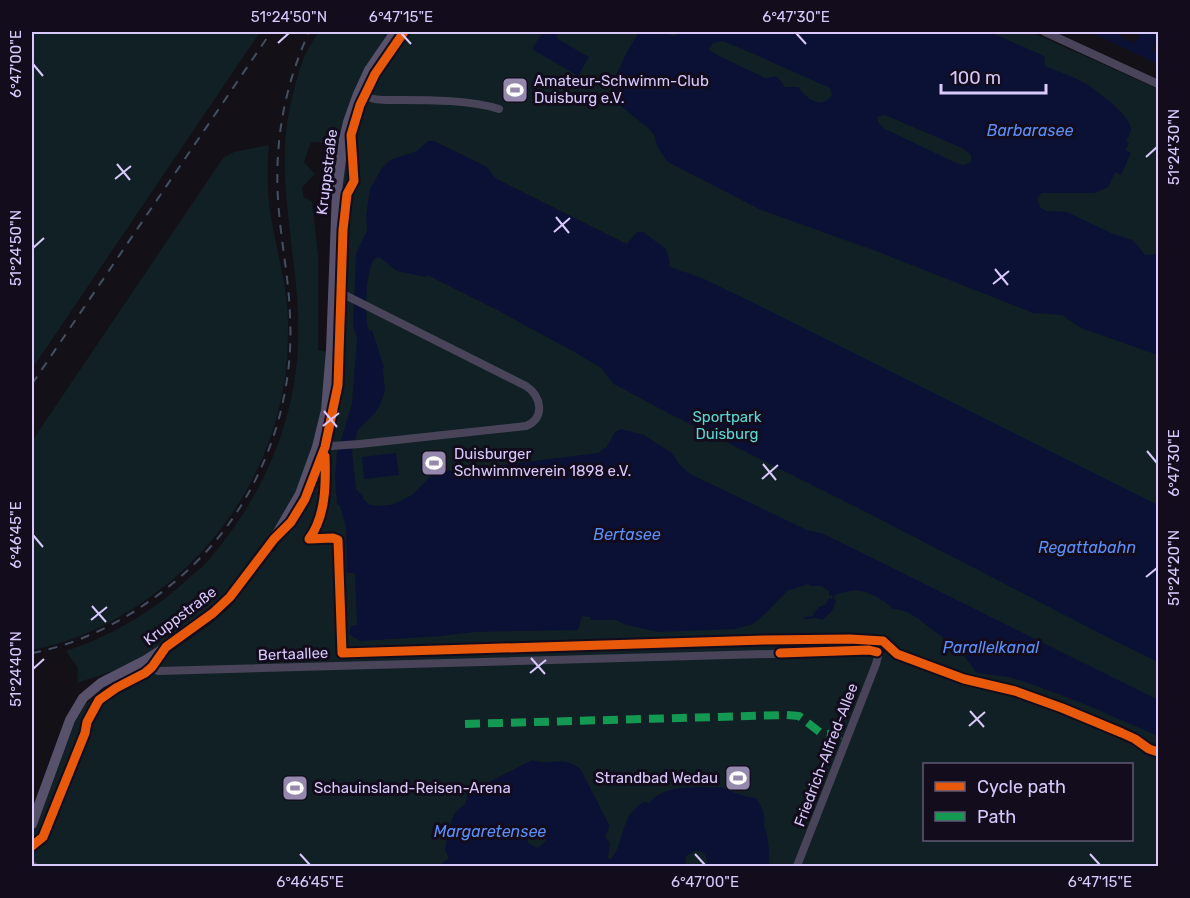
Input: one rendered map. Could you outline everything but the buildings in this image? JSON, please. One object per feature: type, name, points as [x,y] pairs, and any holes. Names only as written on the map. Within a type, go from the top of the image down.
[{"type":"street","name":"Kruppstraße","points":[[32,824],[70,720],[80,703],[101,683],[146,660],[213,613],[230,597],[274,539],[300,494],[317,447],[330,382],[337,191],[348,122],[369,70],[395,32]]},
{"type":"street","points":[[1045,32],[1158,84]]},
{"type":"street","points":[[358,94],[373,100],[487,105],[499,109]]},
{"type":"street","points":[[317,447],[526,426],[536,418],[539,405],[535,394],[526,386],[334,291]]},
{"type":"street","name":"Bertaallee","points":[[146,660],[158,671],[864,650],[877,652]]},
{"type":"street","name":"Friedrich-Alfred-Allee","points":[[797,867],[876,664],[877,652]]},
{"type":"green space","points":[[32,32],[260,32],[32,369]]},
{"type":"green space","points":[[318,32],[388,32],[366,68],[339,144],[311,142],[304,162],[315,174],[302,187],[304,198],[312,201],[318,255],[318,350],[328,352],[326,382],[314,446],[290,506],[275,531],[226,595],[211,610],[154,651],[124,667],[77,683],[78,668],[66,651],[100,638],[132,621],[177,589],[203,566],[231,532],[249,505],[277,446],[294,382],[298,349],[297,295],[286,190],[285,138],[298,76],[305,55]]},
{"type":"green space","name":"Sportpark Duisburg","points":[[400,32],[1031,32],[1158,89],[1158,866],[32,866],[32,837],[75,722],[85,705],[100,692],[159,660],[208,626],[231,606],[286,535],[305,499],[321,461],[334,399],[342,185],[349,131],[361,93]]},
{"type":"green space","points":[[269,145],[269,199],[286,294],[288,351],[279,408],[268,444],[253,478],[234,511],[211,541],[156,593],[102,626],[68,640],[32,650],[32,441],[223,158],[234,152]]},
{"type":"water","points":[[543,32],[558,34],[556,38],[589,57],[578,76],[532,49]]},
{"type":"water","name":"Barbarasee","points":[[639,32],[661,32],[674,36],[681,32],[990,32],[1044,56],[1045,66],[1088,85],[1125,116],[1131,128],[1126,141],[1129,143],[1125,150],[1131,153],[1121,175],[1115,172],[1108,187],[1095,193],[1042,193],[1037,198],[1040,207],[1046,211],[1067,212],[1113,234],[1133,240],[1145,255],[1158,254],[1158,355],[1081,328],[1062,315],[1033,313],[876,251],[761,210],[668,162],[658,148],[654,135],[616,102],[611,91],[611,86]],"holes":[[[723,41],[830,88],[832,95],[824,102],[814,101],[798,87],[785,87],[777,76],[765,78],[709,50],[713,43]],[[885,115],[962,148],[971,155],[971,162],[964,165],[956,163],[883,128],[877,117]]]},
{"type":"water","points":[[1090,32],[1122,32],[1120,37],[1135,43],[1141,32],[1157,36],[1152,50],[1158,53],[1158,64]]},
{"type":"water","points":[[428,141],[434,141],[487,167],[495,178],[627,244],[637,232],[643,232],[666,249],[670,262],[668,266],[704,279],[756,304],[1158,505],[1158,662],[666,412],[614,384],[600,367],[497,310],[427,275],[425,277],[397,271],[379,257],[374,260],[370,269],[366,307],[367,325],[369,331],[372,330],[384,368],[382,369],[385,391],[374,414],[358,430],[352,451],[356,489],[370,505],[390,505],[399,502],[412,495],[435,472],[598,453],[606,448],[615,432],[621,429],[644,435],[672,453],[679,464],[690,474],[807,530],[824,534],[1158,700],[1158,736],[1034,685],[1009,677],[977,673],[962,651],[915,617],[904,611],[892,609],[873,595],[855,591],[831,596],[829,591],[821,586],[808,584],[787,591],[753,624],[735,629],[658,632],[626,625],[616,620],[591,620],[590,617],[582,616],[578,630],[474,632],[360,641],[349,634],[351,626],[357,625],[355,573],[347,573],[346,527],[340,506],[337,504],[335,476],[337,453],[352,404],[357,338],[353,325],[356,253],[367,231],[366,216],[370,189],[382,168],[390,160],[417,151]]},
{"type":"water","points":[[396,453],[399,475],[364,479],[362,457]]},
{"type":"water","points":[[829,598],[836,600],[831,612],[822,620],[814,617],[813,614],[819,607],[826,604]]},
{"type":"water","name":"Margaretensee","points":[[532,760],[575,765],[581,770],[609,825],[605,836],[610,843],[608,858],[611,859],[629,816],[643,802],[649,803],[664,792],[673,789],[722,787],[756,798],[758,801],[764,815],[764,827],[768,841],[768,866],[706,866],[706,857],[698,851],[686,857],[686,866],[441,866],[449,858],[445,850],[452,819],[465,804],[466,790],[468,788],[472,791]],"holes":[[[535,825],[543,826],[547,831],[546,841],[538,848],[528,843],[527,832]]]},
{"type":"waterway","points":[[833,599],[834,595]]},
{"type":"waterway","points":[[805,618],[814,617]]},
{"type":"railway","points":[[32,384],[271,32]]},
{"type":"railway","points":[[32,653],[54,648],[96,632],[155,597],[189,569],[213,544],[235,516],[253,485],[267,453],[286,386],[290,351],[290,316],[280,225],[279,142],[286,97],[309,32]]},
{"type":"marked path","points":[[465,724],[786,715],[799,716],[821,733],[848,736]]},
{"type":"cycle path","points":[[32,846],[43,837],[85,733],[87,722],[99,700],[145,673],[166,647],[213,613],[230,597],[274,539],[291,522],[305,499],[325,447],[338,385],[343,230],[347,194],[354,181],[351,135],[360,105],[375,74],[404,32]]},
{"type":"cycle path","points":[[309,539],[322,510],[325,456]]},
{"type":"cycle path","points":[[309,539],[333,538],[338,540],[342,653],[765,640],[883,641],[897,654],[964,679],[1015,691],[1062,708],[1122,733],[1158,752]]},
{"type":"cycle path","points":[[780,653],[869,650],[877,652]]},
{"type":"place","name":"Amateur-Schwimm-Club Duisburg e.V.","points":[[515,90]]},
{"type":"place","name":"Duisburger Schwimmverein 1898 e.V.","points":[[434,463]]},
{"type":"place","name":"Strandbad Wedau","points":[[738,778]]},
{"type":"place","name":"Schauinsland-Reisen-Arena","points":[[295,788]]},
{"type":"water label","name":"Bertasee","points":[[627,534]]},
{"type":"water label","name":"Regattabahn","points":[[1087,547]]},
{"type":"water label","name":"Parallelkanal","points":[[991,647]]}]
